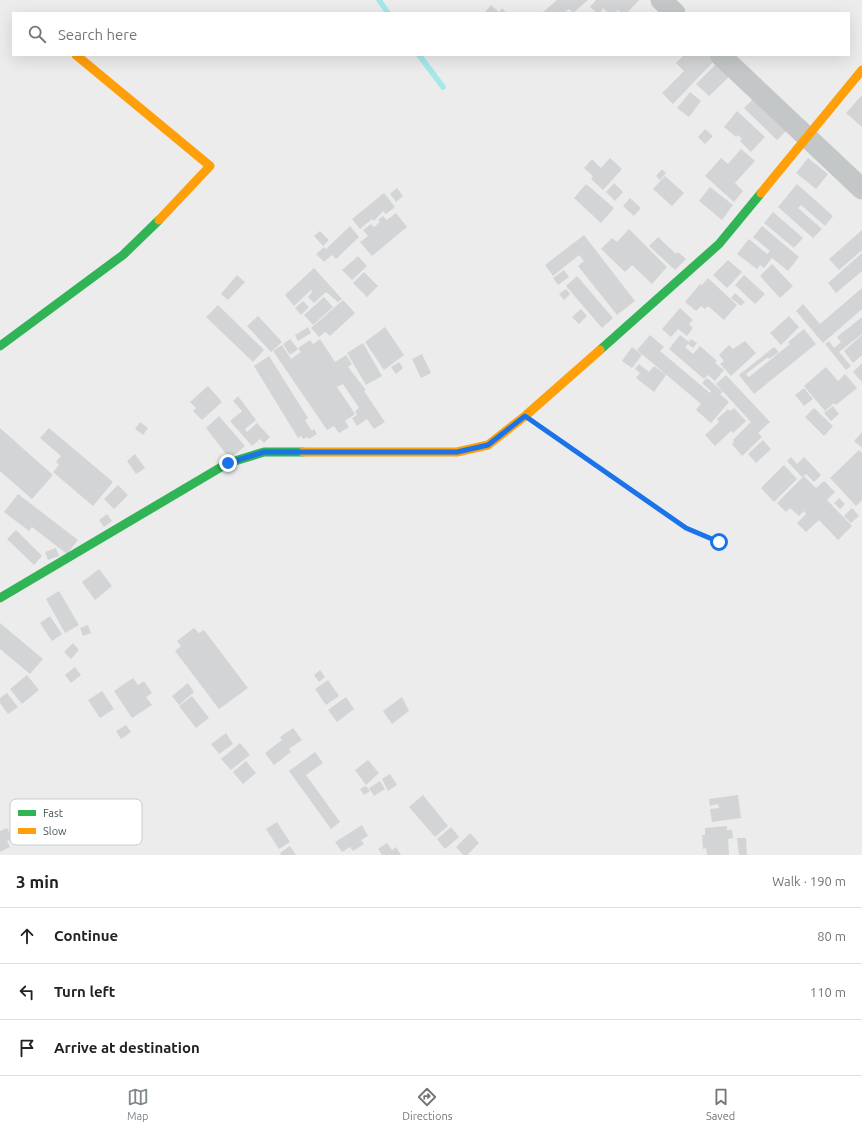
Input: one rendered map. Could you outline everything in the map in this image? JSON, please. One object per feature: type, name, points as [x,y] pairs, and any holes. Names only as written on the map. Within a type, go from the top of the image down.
[{"type":"street","points":[[661,0],[674,12]]},
{"type":"street","points":[[0,346],[123,255],[182,197],[210,166],[77,56]]},
{"type":"street","points":[[721,56],[862,189]]},
{"type":"street","points":[[0,598],[228,463],[264,452],[457,452],[488,445],[525,416],[719,244],[808,138],[862,70]]},
{"type":"path","points":[[525,416],[686,528],[719,542]]},
{"type":"building","points":[[557,0],[588,0],[574,12],[569,9],[565,12],[543,12]]},
{"type":"building","points":[[596,0],[639,0],[628,12],[620,12],[618,10],[616,12],[607,12],[603,8],[601,11],[602,12],[596,12],[590,7]]},
{"type":"building","points":[[491,5],[499,12],[485,12]]},
{"type":"building","points":[[502,8],[506,12],[499,12]]},
{"type":"building","points":[[683,56],[710,56],[715,60],[673,104],[662,93],[684,71],[676,63]]},
{"type":"building","points":[[716,64],[729,77],[709,96],[696,84]]},
{"type":"building","points":[[690,92],[701,101],[689,117],[677,108]]},
{"type":"building","points":[[862,95],[862,127],[846,113]]},
{"type":"building","points":[[755,97],[789,128],[777,140],[744,108]]},
{"type":"building","points":[[737,111],[765,137],[751,152],[740,141],[742,139],[738,135],[736,137],[724,127]]},
{"type":"building","points":[[705,129],[713,136],[705,144],[698,137]]},
{"type":"building","points":[[741,149],[755,161],[735,183],[743,191],[734,202],[705,176],[721,158],[728,164]]},
{"type":"building","points":[[610,158],[622,169],[603,190],[591,179],[593,176],[584,168],[592,159],[601,168]]},
{"type":"building","points":[[808,158],[828,174],[816,189],[796,173]]},
{"type":"building","points":[[662,169],[666,173],[660,180],[656,176]]},
{"type":"building","points":[[665,176],[684,193],[672,206],[653,189]]},
{"type":"building","points":[[614,183],[623,192],[615,201],[606,192]]},
{"type":"building","points":[[586,184],[614,208],[601,223],[574,198]]},
{"type":"building","points":[[797,184],[833,216],[825,226],[801,205],[798,208],[822,229],[813,238],[778,207]]},
{"type":"building","points":[[710,187],[733,205],[722,220],[699,201]]},
{"type":"building","points":[[397,188],[403,196],[396,202],[390,194]]},
{"type":"building","points":[[384,193],[395,207],[386,214],[383,211],[374,221],[372,219],[360,229],[352,219]]},
{"type":"building","points":[[630,198],[641,208],[634,216],[623,206]]},
{"type":"building","points":[[773,212],[803,238],[794,248],[764,223]]},
{"type":"building","points":[[396,213],[407,227],[372,256],[360,242],[368,236],[363,230],[371,224],[374,227],[380,222],[378,220],[383,216],[387,220]]},
{"type":"building","points":[[350,226],[359,237],[336,259],[332,255],[324,262],[316,254],[324,247],[326,249]]},
{"type":"building","points":[[762,226],[799,257],[788,271],[772,258],[764,268],[760,265],[757,269],[737,254],[749,239],[767,254],[770,251],[753,237]]},
{"type":"building","points":[[629,229],[667,267],[652,284],[632,265],[625,272],[601,249],[612,238],[617,242]]},
{"type":"building","points":[[862,230],[862,250],[839,270],[829,259]]},
{"type":"building","points":[[320,231],[329,240],[323,246],[314,236]]},
{"type":"building","points":[[584,235],[635,301],[617,315],[578,266],[584,261],[579,255],[553,276],[545,265]]},
{"type":"building","points":[[658,237],[676,254],[678,252],[686,259],[675,270],[649,246]]},
{"type":"building","points":[[862,253],[862,271],[836,293],[828,283]]},
{"type":"building","points":[[358,256],[367,266],[352,280],[342,270]]},
{"type":"building","points":[[728,260],[742,272],[727,288],[713,275]]},
{"type":"building","points":[[772,264],[793,286],[780,298],[760,276]]},
{"type":"building","points":[[314,268],[342,299],[338,302],[326,292],[314,303],[308,297],[312,292],[311,290],[294,306],[285,295]]},
{"type":"building","points":[[564,270],[569,277],[558,285],[553,278]]},
{"type":"building","points":[[364,272],[378,286],[367,297],[353,283]]},
{"type":"building","points":[[237,275],[245,282],[228,300],[221,294]]},
{"type":"building","points":[[744,275],[765,294],[755,304],[735,285]]},
{"type":"building","points":[[577,276],[613,318],[602,328],[566,286]]},
{"type":"building","points":[[708,278],[737,305],[724,320],[708,306],[705,309],[701,306],[696,311],[685,302],[700,284],[702,285]]},
{"type":"building","points":[[862,288],[862,309],[823,343],[796,311],[803,304],[820,324]]},
{"type":"building","points":[[566,289],[570,294],[564,300],[559,294]]},
{"type":"building","points":[[735,293],[745,302],[741,306],[731,298]]},
{"type":"building","points":[[324,297],[333,307],[313,325],[304,315]]},
{"type":"building","points":[[343,300],[355,313],[330,336],[325,332],[319,337],[311,328]]},
{"type":"building","points":[[303,301],[309,307],[301,315],[295,308]]},
{"type":"building","points":[[218,305],[264,350],[253,362],[206,317]]},
{"type":"building","points":[[680,308],[693,320],[689,324],[693,328],[687,336],[678,329],[671,337],[662,329]]},
{"type":"building","points":[[581,309],[587,316],[579,324],[572,317]]},
{"type":"building","points":[[258,316],[282,342],[271,352],[247,326]]},
{"type":"building","points":[[789,316],[799,327],[781,345],[770,333]]},
{"type":"building","points":[[862,317],[862,334],[839,352],[851,366],[846,370],[825,344],[829,341],[834,348],[841,342],[837,337]]},
{"type":"building","points":[[308,327],[311,333],[298,341],[295,335]]},
{"type":"building","points":[[385,327],[404,355],[384,370],[365,342]]},
{"type":"building","points":[[804,329],[816,344],[754,394],[739,375],[774,347],[779,352],[769,359],[768,357],[746,374],[749,377],[790,344],[788,342]]},
{"type":"building","points":[[650,335],[664,347],[660,351],[710,393],[711,391],[702,383],[707,378],[723,392],[720,394],[729,402],[711,423],[696,410],[701,404],[637,350]]},
{"type":"building","points":[[680,335],[689,342],[691,339],[697,343],[693,348],[688,344],[685,347],[693,354],[700,346],[717,361],[715,363],[724,370],[715,381],[708,375],[704,379],[669,349]]},
{"type":"building","points":[[862,335],[862,355],[853,363],[844,351]]},
{"type":"building","points":[[290,339],[298,349],[290,355],[283,344]]},
{"type":"building","points":[[320,339],[335,362],[346,355],[352,364],[348,367],[366,390],[364,391],[385,422],[374,429],[367,419],[357,426],[352,418],[357,415],[355,411],[359,408],[343,384],[337,387],[355,414],[345,421],[349,427],[339,433],[334,426],[327,430],[273,351],[282,345],[291,359],[301,352],[298,348],[310,340],[313,344]]},
{"type":"building","points":[[745,341],[756,353],[731,376],[720,364],[724,361],[719,355],[729,345],[733,349]]},
{"type":"building","points":[[363,343],[382,376],[366,385],[347,353]]},
{"type":"building","points":[[632,347],[642,355],[632,368],[622,361]]},
{"type":"building","points":[[422,354],[431,373],[421,378],[412,359]]},
{"type":"building","points":[[269,356],[308,418],[305,420],[312,431],[314,429],[317,434],[309,439],[307,437],[303,439],[301,436],[298,438],[254,366]]},
{"type":"building","points":[[399,362],[403,368],[396,374],[391,367]]},
{"type":"building","points":[[862,363],[862,382],[853,372]]},
{"type":"building","points":[[639,364],[649,372],[654,366],[666,375],[654,392],[636,378],[640,373],[635,369]]},
{"type":"building","points":[[826,367],[838,381],[845,374],[857,388],[836,405],[834,403],[825,411],[804,386]]},
{"type":"building","points":[[726,375],[770,422],[758,433],[762,437],[742,456],[732,444],[734,442],[733,440],[751,422],[716,384]]},
{"type":"building","points":[[208,386],[222,402],[202,420],[193,411],[196,408],[190,402]]},
{"type":"building","points":[[804,388],[813,399],[804,406],[795,395]]},
{"type":"building","points":[[238,396],[256,420],[245,429],[247,432],[257,423],[270,437],[264,443],[260,439],[252,446],[230,421],[242,411],[233,401]]},
{"type":"building","points":[[833,406],[839,414],[831,421],[824,413]]},
{"type":"building","points":[[734,408],[746,421],[733,433],[731,431],[715,446],[705,435],[719,422],[717,419],[728,409],[730,411]]},
{"type":"building","points":[[814,408],[833,426],[824,436],[805,417]]},
{"type":"building","points":[[219,416],[245,446],[230,459],[206,428]]},
{"type":"building","points":[[140,422],[148,428],[143,435],[135,429]]},
{"type":"building","points":[[0,428],[53,475],[32,499],[0,471]]},
{"type":"building","points":[[49,428],[113,482],[93,506],[53,472],[59,465],[56,462],[61,456],[40,438]]},
{"type":"building","points":[[862,432],[862,448],[854,441]]},
{"type":"building","points":[[763,440],[771,449],[756,463],[748,454]]},
{"type":"building","points":[[859,450],[862,453],[862,500],[856,506],[830,478]]},
{"type":"building","points":[[135,454],[145,468],[136,474],[127,461]]},
{"type":"building","points":[[791,457],[797,464],[804,457],[821,475],[814,482],[806,474],[802,477],[787,461]]},
{"type":"building","points":[[784,465],[797,479],[774,502],[761,488]]},
{"type":"building","points":[[804,476],[816,488],[824,481],[835,492],[827,500],[852,526],[838,540],[819,520],[806,532],[797,523],[806,514],[804,511],[799,516],[790,508],[786,512],[777,503]]},
{"type":"building","points":[[118,485],[128,495],[114,509],[104,499]]},
{"type":"building","points":[[18,494],[78,540],[67,554],[32,527],[29,531],[4,512]]},
{"type":"building","points":[[839,498],[845,504],[840,509],[834,503]]},
{"type":"building","points":[[852,508],[859,516],[851,523],[844,516]]},
{"type":"building","points":[[107,514],[112,521],[104,527],[99,520]]},
{"type":"building","points":[[16,530],[42,556],[34,565],[7,539]]},
{"type":"building","points":[[56,548],[59,556],[48,560],[45,552]]},
{"type":"building","points":[[99,569],[112,586],[95,600],[82,582]]},
{"type":"building","points":[[59,591],[79,625],[65,633],[46,599]]},
{"type":"building","points":[[50,616],[62,634],[52,641],[40,623]]},
{"type":"building","points":[[0,623],[43,659],[30,674],[0,649]]},
{"type":"building","points":[[88,625],[91,633],[83,636],[80,628]]},
{"type":"building","points":[[194,628],[199,633],[204,630],[248,688],[219,709],[175,651],[181,646],[177,641]]},
{"type":"building","points":[[73,643],[79,650],[71,659],[64,652]]},
{"type":"building","points":[[75,667],[81,675],[71,683],[65,675]]},
{"type":"building","points":[[320,670],[325,677],[319,682],[314,675]]},
{"type":"building","points":[[27,675],[39,690],[22,704],[10,689]]},
{"type":"building","points":[[133,678],[138,685],[144,681],[152,693],[146,697],[152,705],[132,718],[114,691]]},
{"type":"building","points":[[328,680],[339,696],[326,705],[315,689]]},
{"type":"building","points":[[188,683],[194,692],[179,705],[172,696]]},
{"type":"building","points":[[102,691],[114,709],[100,718],[88,700]]},
{"type":"building","points":[[7,693],[18,707],[8,714],[0,703],[0,698]]},
{"type":"building","points":[[192,696],[209,718],[196,728],[179,706]]},
{"type":"building","points":[[346,697],[354,709],[337,722],[328,710]]},
{"type":"building","points":[[402,697],[409,711],[392,724],[383,711]]},
{"type":"building","points":[[126,725],[131,732],[121,739],[116,731]]},
{"type":"building","points":[[293,728],[302,740],[289,749],[291,752],[274,765],[265,753],[282,740],[280,737]]},
{"type":"building","points":[[226,733],[233,744],[219,754],[211,744]]},
{"type":"building","points":[[240,743],[250,755],[231,770],[221,759]]},
{"type":"building","points":[[315,752],[323,763],[306,775],[340,822],[331,829],[289,771]]},
{"type":"building","points":[[368,760],[379,773],[366,785],[355,770]]},
{"type":"building","points":[[246,761],[256,773],[243,784],[233,772]]},
{"type":"building","points":[[390,774],[397,785],[388,791],[382,779]]},
{"type":"building","points":[[380,781],[385,789],[374,796],[369,788]]},
{"type":"building","points":[[366,786],[370,791],[364,795],[360,789]]},
{"type":"building","points":[[423,795],[448,826],[435,837],[409,807]]},
{"type":"building","points":[[738,795],[741,818],[712,822],[710,809],[719,808],[718,804],[710,806],[709,799]]},
{"type":"building","points":[[277,822],[290,842],[279,849],[266,829]]},
{"type":"building","points":[[362,825],[368,836],[361,840],[364,844],[353,851],[350,847],[342,852],[335,842]]},
{"type":"building","points":[[727,826],[727,830],[732,830],[733,838],[728,839],[729,855],[707,855],[706,848],[703,849],[702,835],[705,835],[705,828]]},
{"type":"building","points":[[451,827],[459,837],[445,849],[437,839]]},
{"type":"building","points":[[7,828],[10,834],[10,839],[7,841],[10,847],[0,852],[0,831]]},
{"type":"building","points":[[470,833],[479,843],[467,855],[463,855],[456,847]]},
{"type":"building","points":[[737,838],[746,838],[747,855],[739,855]]},
{"type":"building","points":[[387,843],[392,850],[396,847],[401,855],[382,855],[378,849]]},
{"type":"building","points":[[290,846],[296,855],[281,855],[280,853]]},
{"type":"waterway","points":[[379,0],[387,12]]},
{"type":"waterway","points":[[420,56],[443,87]]},
{"type":"traffic: fast","points":[[600,350],[719,244],[761,193]]},
{"type":"traffic: fast","points":[[0,346],[123,255],[159,220]]},
{"type":"traffic: fast","points":[[0,598],[228,463],[264,452],[303,452]]},
{"type":"traffic: slow","points":[[77,56],[210,166],[159,220]]},
{"type":"traffic: slow","points":[[761,193],[862,70]]},
{"type":"traffic: slow","points":[[303,452],[457,452],[488,445],[525,416],[600,350]]},
{"type":"route","points":[[228,463],[264,452],[457,452],[488,445],[525,416],[686,528],[719,542]]}]
